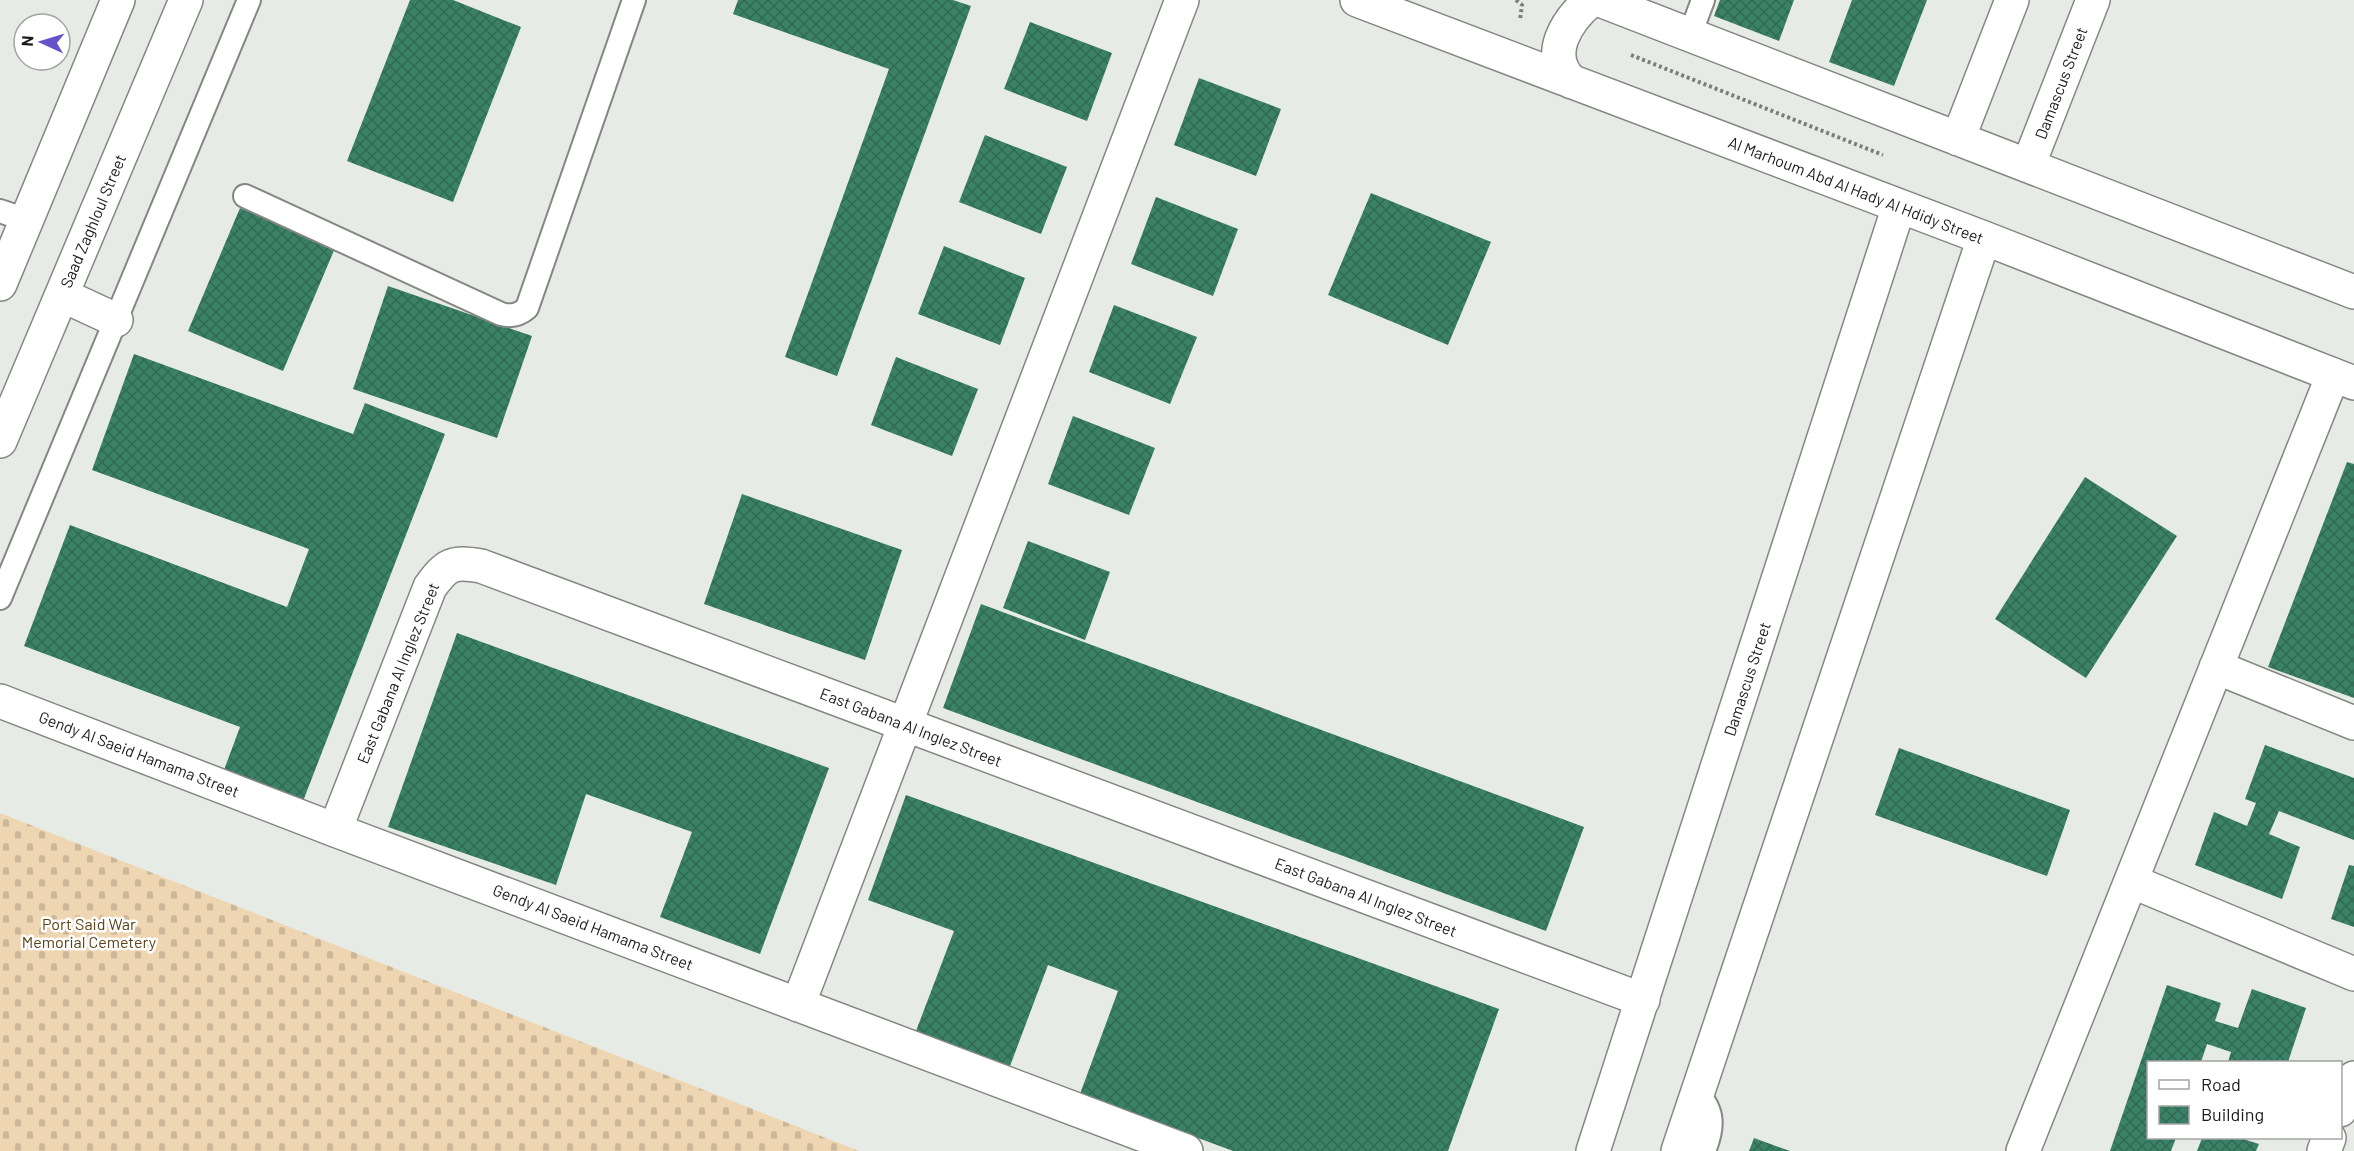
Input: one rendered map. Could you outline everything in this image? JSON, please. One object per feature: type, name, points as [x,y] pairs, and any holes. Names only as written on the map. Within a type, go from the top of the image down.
[{"type":"street","points":[[0,284],[13,216],[118,0]]},
{"type":"street","name":"Saad Zaghloul Street","points":[[0,441],[186,0]]},
{"type":"street","points":[[798,1005],[1182,0]]},
{"type":"street","name":"Al Marhoum Abd Al Hady Al Hdidy Street","points":[[1357,0],[1984,238],[2344,379]]},
{"type":"street","points":[[1572,82],[1562,73],[1558,64],[1558,52],[1571,21],[1591,0]]},
{"type":"street","points":[[1600,0],[2354,292]]},
{"type":"street","points":[[1958,139],[2012,0]]},
{"type":"street","name":"Damascus Street","points":[[2028,166],[2093,0]]},
{"type":"street","name":"Damascus Street","points":[[1593,1151],[1899,206]]},
{"type":"street","points":[[1678,1151],[1984,238]]},
{"type":"street","points":[[62,295],[116,320]]},
{"type":"street","points":[[2023,1151],[2216,667],[2344,379]]},
{"type":"street","name":"East Gabana Al Inglez Street","points":[[335,830],[430,587],[443,569],[462,563],[481,566],[1642,1000]]},
{"type":"street","points":[[2216,667],[2354,723]]},
{"type":"street","name":"Gendy Al Saeid Hamama Street","points":[[0,701],[1186,1151]]},
{"type":"street","points":[[2131,881],[2354,974]]},
{"type":"street","points":[[2342,1105],[2354,1078]]},
{"type":"lane","points":[[0,598],[249,0]]},
{"type":"lane","points":[[244,196],[501,314],[509,316],[522,312],[527,308],[634,0]]},
{"type":"lane","points":[[1690,35],[1703,0]]},
{"type":"lane","points":[[1697,1094],[1705,1101],[1712,1121],[1711,1133],[1704,1151]]},
{"type":"green space","name":"Port Said War Memorial Cemetery","points":[[0,813],[859,1151],[0,1151]]},
{"type":"building","points":[[410,0],[453,0],[521,27],[453,202],[347,161]]},
{"type":"building","points":[[738,0],[953,0],[971,6],[837,376],[785,357],[889,69],[733,14]]},
{"type":"building","points":[[1720,0],[1794,0],[1779,41],[1714,16]]},
{"type":"building","points":[[1852,0],[1927,0],[1894,86],[1829,62]]},
{"type":"building","points":[[1030,22],[1112,53],[1087,121],[1004,89]]},
{"type":"building","points":[[1199,78],[1281,109],[1256,176],[1174,145]]},
{"type":"building","points":[[985,135],[1067,167],[1041,234],[959,202]]},
{"type":"building","points":[[1371,193],[1491,242],[1448,345],[1328,295]]},
{"type":"building","points":[[1156,197],[1238,229],[1213,296],[1131,264]]},
{"type":"building","points":[[240,208],[335,248],[283,371],[188,331]]},
{"type":"building","points":[[944,246],[1025,278],[1000,345],[918,314]]},
{"type":"building","points":[[388,286],[532,336],[497,438],[353,389]]},
{"type":"building","points":[[1114,305],[1197,337],[1170,404],[1089,372]]},
{"type":"building","points":[[134,354],[353,434],[365,403],[445,434],[300,809],[221,778],[240,727],[24,646],[70,525],[287,607],[309,549],[92,470]]},
{"type":"building","points":[[896,357],[978,389],[952,456],[871,425]]},
{"type":"building","points":[[1073,416],[1155,448],[1129,515],[1048,484]]},
{"type":"building","points":[[2347,462],[2354,464],[2354,698],[2268,667]]},
{"type":"building","points":[[2085,477],[2177,536],[2086,678],[1995,619]]},
{"type":"building","points":[[742,494],[902,550],[865,660],[704,604]]},
{"type":"building","points":[[1028,541],[1110,572],[1085,640],[1003,608]]},
{"type":"building","points":[[981,604],[1584,827],[1546,931],[943,708]]},
{"type":"building","points":[[457,633],[829,768],[760,954],[660,917],[692,832],[586,794],[556,885],[388,827]]},
{"type":"building","points":[[2265,745],[2354,778],[2354,840],[2279,811],[2269,834],[2300,847],[2282,899],[2195,865],[2214,812],[2247,826],[2256,803],[2245,799]]},
{"type":"building","points":[[1899,748],[2070,810],[2047,876],[1875,815]]},
{"type":"building","points":[[906,795],[1499,1009],[1448,1151],[1233,1151],[1080,1094],[1118,991],[1048,965],[1010,1066],[916,1031],[954,931],[868,900]]},
{"type":"building","points":[[2349,865],[2354,866],[2354,927],[2331,919]]},
{"type":"building","points":[[2167,985],[2221,1003],[2215,1021],[2238,1028],[2252,989],[2306,1008],[2288,1061],[2228,1061],[2231,1052],[2207,1044],[2201,1061],[2147,1061],[2147,1139],[2176,1139],[2171,1151],[2110,1151]]},
{"type":"building","points":[[1754,1138],[1790,1151],[1749,1151]]},
{"type":"building","points":[[2202,1139],[2243,1139],[2259,1144],[2256,1151],[2197,1151]]}]
